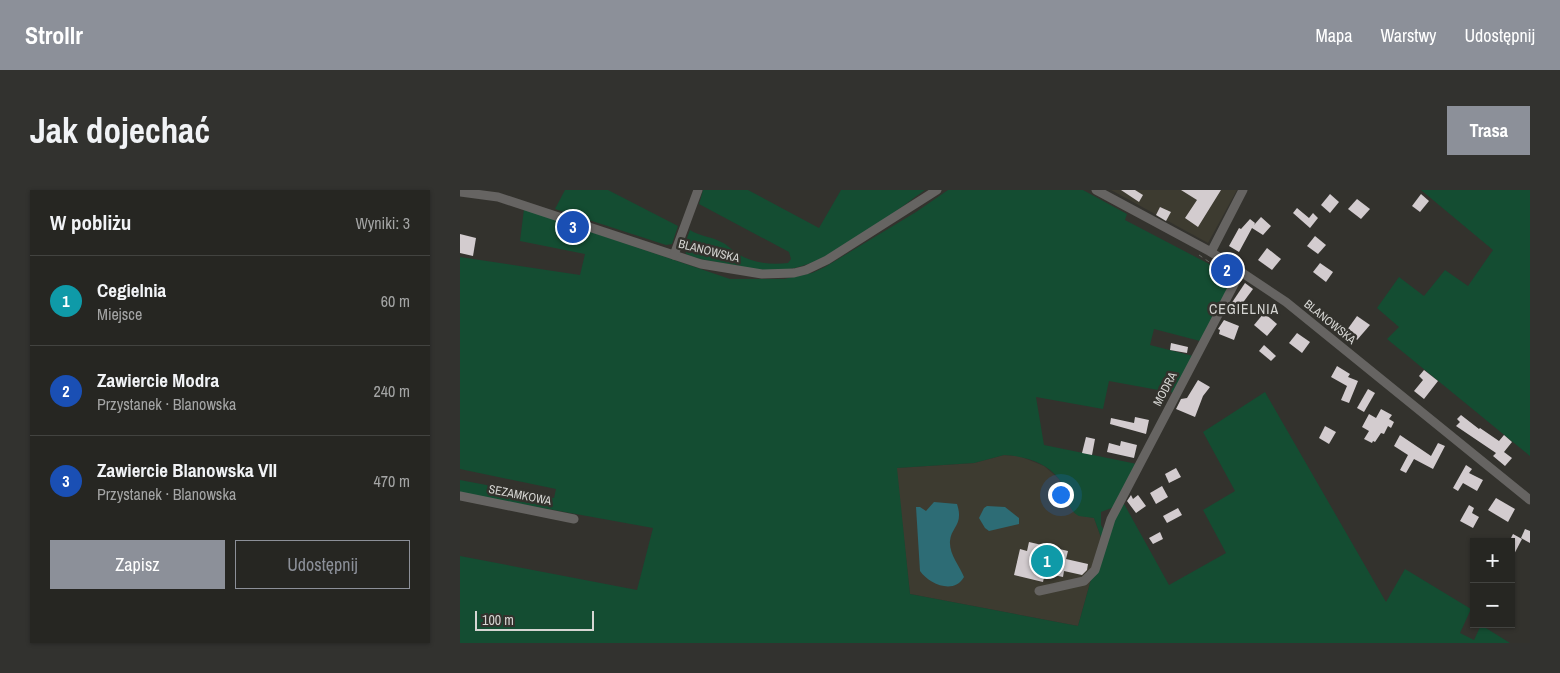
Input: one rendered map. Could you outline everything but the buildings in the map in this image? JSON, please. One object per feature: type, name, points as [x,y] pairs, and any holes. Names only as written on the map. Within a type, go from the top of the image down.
[{"type":"street","points":[[674,255],[698,190]]},
{"type":"street","name":"BLANOWSKA","points":[[460,192],[498,197],[674,255],[733,271],[770,274],[800,272],[827,260],[937,190]]},
{"type":"street","name":"BLANOWSKA","points":[[1096,190],[1210,252],[1286,302],[1530,500]]},
{"type":"street","points":[[1210,252],[1243,190]]},
{"type":"street","name":"MODRA","points":[[1039,591],[1076,583],[1090,577],[1098,563],[1111,520],[1241,271]]},
{"type":"street","name":"SEZAMKOWA","points":[[460,496],[574,519]]},
{"type":"path","points":[[1196,252],[1207,262],[1221,268]]},
{"type":"shaded area","points":[[1111,190],[1237,190],[1208,243]]},
{"type":"shaded area","points":[[1004,455],[1019,456],[1044,466],[1059,479],[1078,515],[1094,518],[1102,540],[1078,626],[910,594],[896,468],[974,463]]},
{"type":"green space","points":[[565,190],[608,190],[678,226],[672,244],[666,245],[555,209]]},
{"type":"green space","points":[[703,190],[748,190],[819,228],[841,190],[925,190],[863,235],[828,255],[795,268],[770,270],[735,266],[686,254],[684,246],[690,230],[725,244],[747,259],[781,264],[788,263],[791,259],[789,252],[699,204]]},
{"type":"green space","points":[[948,190],[1083,190],[1127,214],[1125,220],[1234,277],[1200,341],[1154,329],[1150,345],[1193,356],[1175,393],[1109,381],[1103,409],[1036,397],[1044,445],[1137,464],[1114,507],[1101,512],[1101,525],[1107,536],[1123,502],[1169,585],[1226,553],[1203,510],[1235,491],[1203,432],[1265,392],[1386,602],[1405,569],[1470,608],[1460,633],[1474,640],[1480,628],[1486,628],[1510,643],[460,643],[460,556],[637,590],[653,528],[460,493],[460,480],[554,498],[556,489],[460,469],[460,257],[580,275],[585,254],[520,241],[524,209],[730,279],[784,279],[812,273],[916,212]],"holes":[[[1004,455],[1027,459],[1041,464],[1054,473],[1062,483],[1072,509],[1079,516],[1094,518],[1102,540],[1078,626],[910,594],[897,468],[974,463]]]},
{"type":"green space","points":[[1421,190],[1530,190],[1530,456],[1387,339],[1399,327],[1377,308],[1399,277],[1424,296],[1445,270],[1468,286],[1493,250]]},
{"type":"water","points":[[934,502],[957,504],[959,511],[958,521],[951,536],[950,546],[964,577],[954,585],[942,586],[929,580],[920,571],[916,507],[926,511]]},
{"type":"water","points":[[987,506],[1005,507],[1019,518],[1019,524],[989,531],[979,518]]},
{"type":"place","name":"Zawiercie Blanowska VII","points":[[573,227]]},
{"type":"place","name":"Zawiercie Modra","points":[[1227,270]]},
{"type":"place","name":"Cegielnia","points":[[1047,561]]},
{"type":"district","name":"CEGIELNIA","points":[[1244,309]]}]
